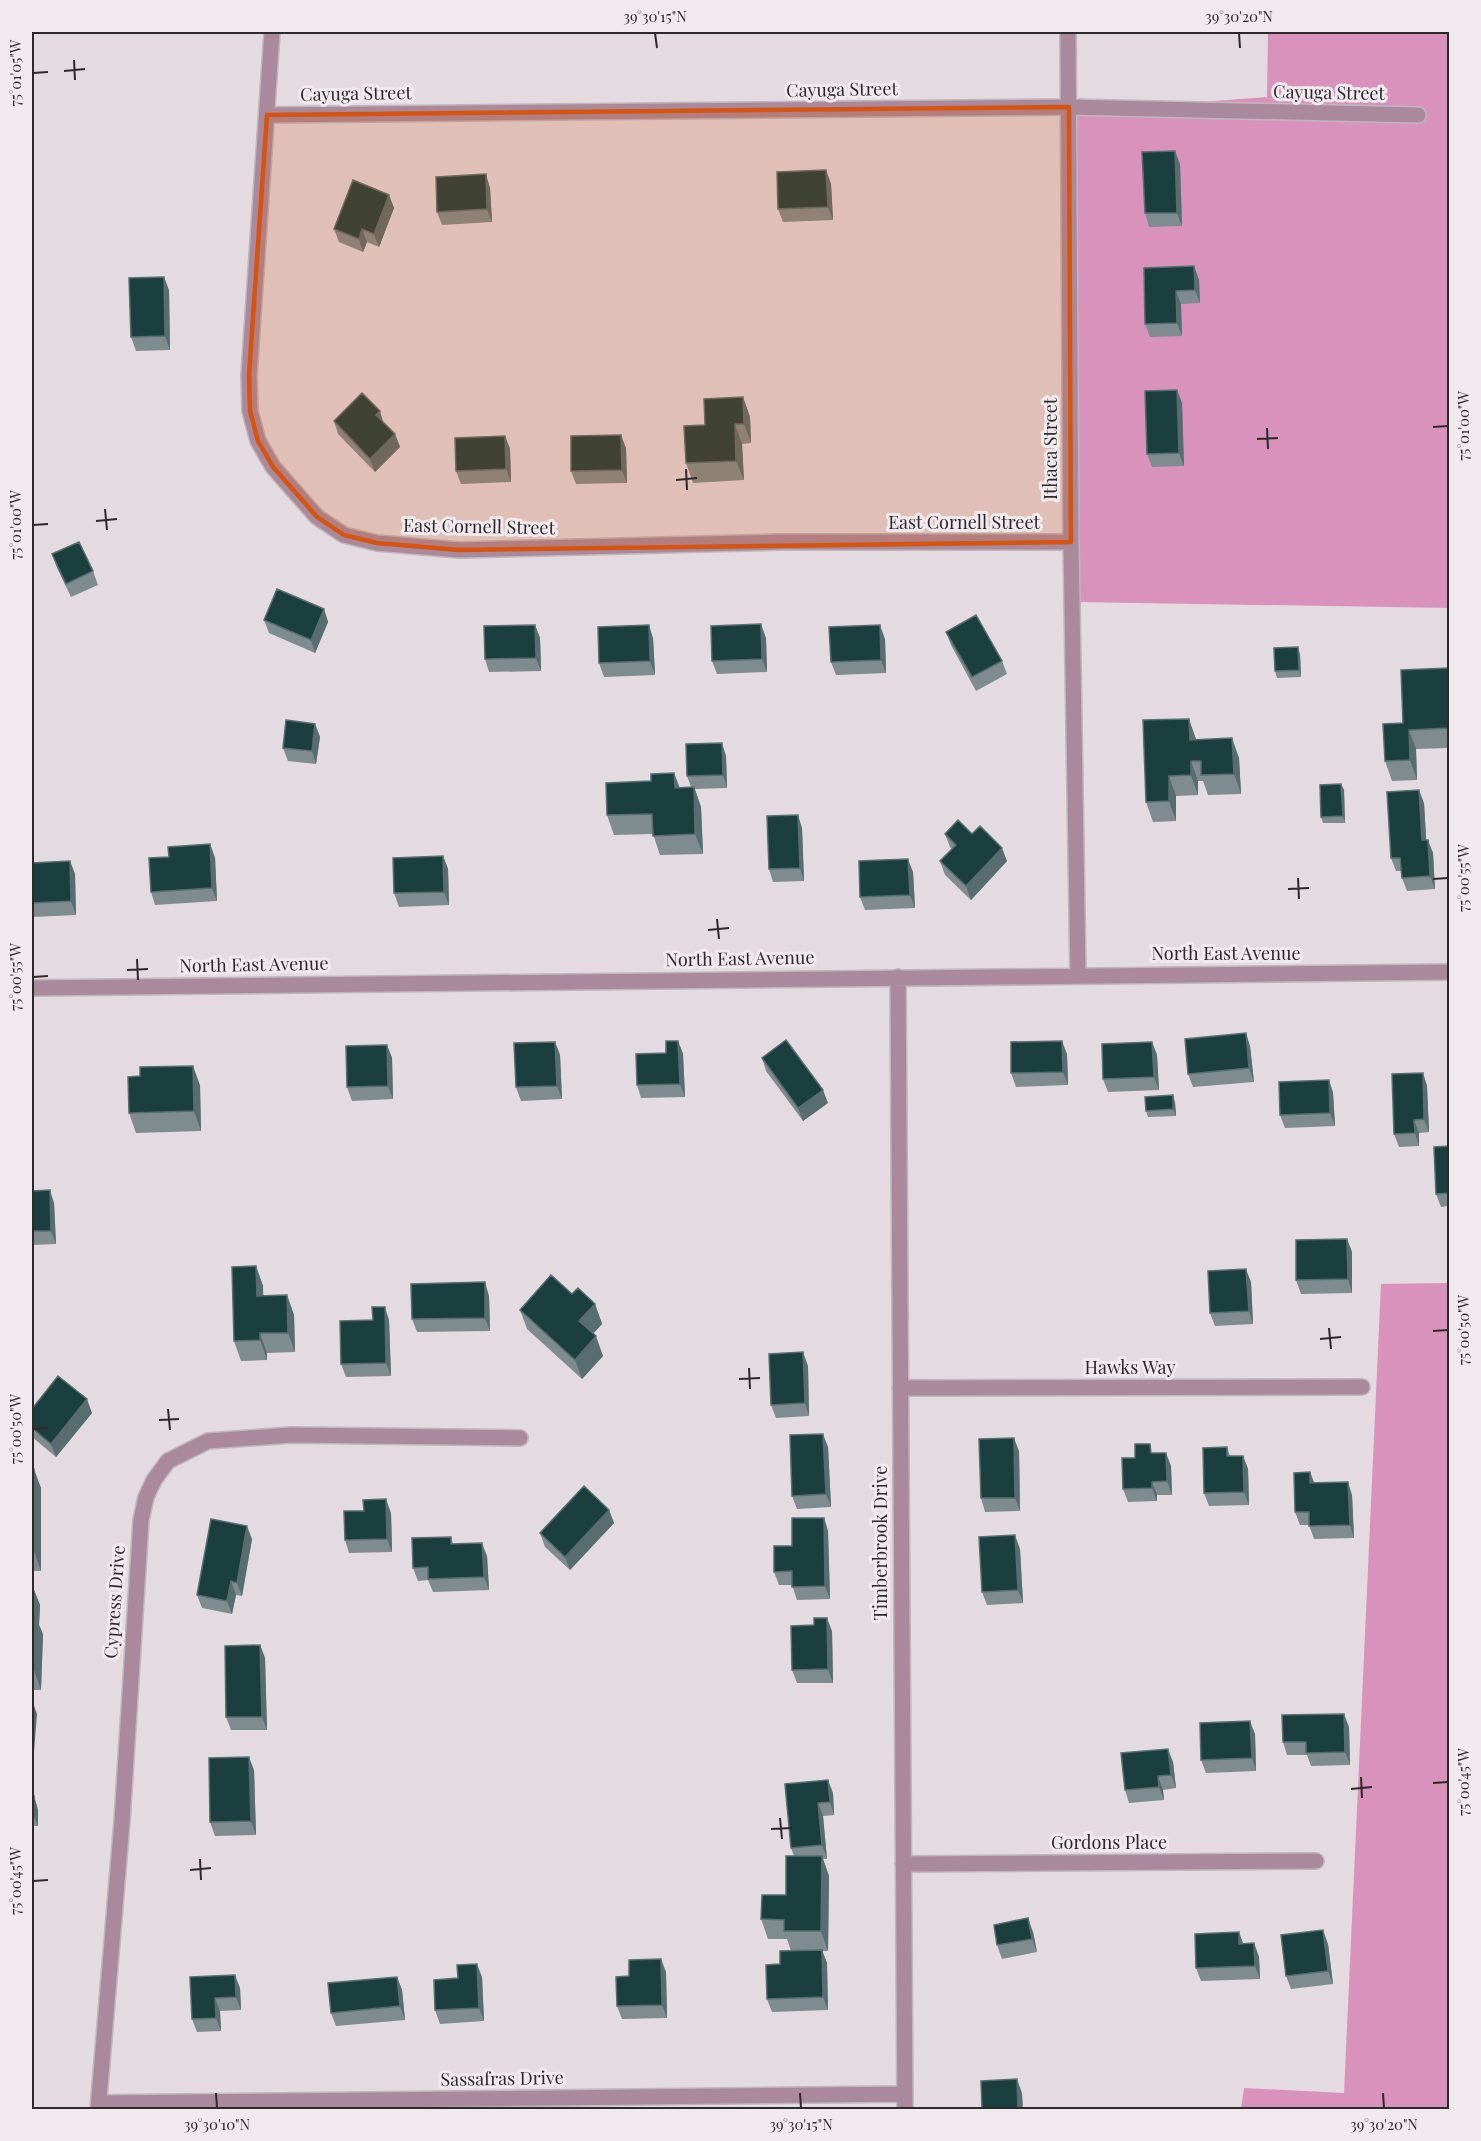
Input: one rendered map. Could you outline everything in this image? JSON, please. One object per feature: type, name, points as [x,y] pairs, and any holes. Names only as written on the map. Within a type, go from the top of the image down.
[{"type":"street","name":"East Cornell Street","points":[[273,32],[249,375],[250,411],[258,441],[273,467],[317,517],[344,535],[377,543],[459,550],[780,543],[1071,542]]},
{"type":"street","name":"Ithaca Street","points":[[1068,32],[1071,542],[1078,975]]},
{"type":"street","name":"Cayuga Street","points":[[267,115],[1069,107],[1418,115]]},
{"type":"street","name":"North East Avenue","points":[[32,988],[898,976],[1449,972]]},
{"type":"street","name":"Timberbrook Drive","points":[[898,976],[905,2109]]},
{"type":"street","name":"Hawks Way","points":[[900,1388],[1362,1387]]},
{"type":"street","name":"Cypress Drive","points":[[99,2106],[122,1821],[141,1520],[146,1497],[154,1480],[168,1461],[208,1441],[235,1437],[291,1435],[520,1438]]},
{"type":"street","name":"Gordons Place","points":[[903,1864],[1316,1861]]},
{"type":"street","name":"Sassafras Drive","points":[[99,2106],[905,2094]]},
{"type":"highlighted area","points":[[1069,107],[1071,542],[459,550],[377,543],[344,535],[317,517],[273,467],[258,441],[250,411],[249,375],[267,115]]},
{"type":"shaded area","points":[[1268,32],[1449,32],[1449,608],[1076,602],[1069,112],[1267,97]]},
{"type":"shaded area","points":[[1449,1283],[1449,2109],[1241,2109],[1244,2088],[1344,2093],[1381,1284]]},
{"type":"building","points":[[1175,151],[1177,213],[1145,213],[1142,152]]},
{"type":"building","points":[[826,170],[828,207],[778,209],[777,172]]},
{"type":"building","points":[[486,174],[487,209],[437,212],[436,177]]},
{"type":"building","points":[[353,180],[389,195],[374,234],[362,229],[359,239],[334,229]]},
{"type":"building","points":[[1194,266],[1195,290],[1176,291],[1177,323],[1145,324],[1144,268]]},
{"type":"building","points":[[164,277],[165,336],[131,337],[129,278]]},
{"type":"building","points":[[1177,390],[1179,453],[1147,454],[1145,391]]},
{"type":"building","points":[[362,393],[380,411],[376,415],[395,434],[370,459],[334,421]]},
{"type":"building","points":[[743,397],[744,424],[735,424],[736,461],[686,463],[684,426],[705,425],[704,399]]},
{"type":"building","points":[[621,435],[622,470],[571,471],[571,436]]},
{"type":"building","points":[[505,436],[506,469],[456,471],[455,438]]},
{"type":"building","points":[[79,542],[93,571],[66,584],[52,554]]},
{"type":"building","points":[[277,589],[324,609],[311,640],[264,620]]},
{"type":"building","points":[[976,615],[1002,661],[972,677],[946,632]]},
{"type":"building","points":[[761,624],[762,659],[712,661],[711,626]]},
{"type":"building","points":[[535,625],[536,658],[485,659],[484,626]]},
{"type":"building","points":[[649,625],[650,661],[599,663],[598,627]]},
{"type":"building","points":[[880,625],[881,660],[831,662],[829,627]]},
{"type":"building","points":[[1298,647],[1299,670],[1275,671],[1274,648]]},
{"type":"building","points":[[1449,668],[1449,728],[1409,730],[1410,760],[1385,761],[1383,724],[1403,723],[1401,670]]},
{"type":"building","points":[[1189,719],[1190,740],[1232,738],[1234,774],[1201,775],[1201,761],[1191,761],[1191,775],[1169,776],[1169,801],[1146,802],[1143,720]]},
{"type":"building","points":[[286,720],[315,724],[312,751],[283,748]]},
{"type":"building","points":[[722,743],[723,775],[687,776],[686,744]]},
{"type":"building","points":[[674,773],[675,788],[694,787],[695,834],[653,836],[652,814],[607,815],[606,783],[651,781],[651,774]]},
{"type":"building","points":[[1341,784],[1343,816],[1321,817],[1320,785]]},
{"type":"building","points":[[1419,790],[1422,840],[1428,840],[1430,876],[1402,878],[1400,858],[1391,858],[1387,792]]},
{"type":"building","points":[[798,815],[800,868],[769,869],[767,816]]},
{"type":"building","points":[[958,820],[972,834],[980,826],[1002,848],[966,886],[940,861],[956,845],[945,834]]},
{"type":"building","points":[[210,844],[212,888],[151,892],[149,858],[169,857],[168,847]]},
{"type":"building","points":[[443,856],[444,892],[394,893],[393,858]]},
{"type":"building","points":[[908,859],[910,895],[860,897],[859,861]]},
{"type":"building","points":[[70,861],[71,901],[32,903],[32,863]]},
{"type":"building","points":[[1246,1033],[1249,1068],[1188,1074],[1185,1039]]},
{"type":"building","points":[[786,1040],[823,1090],[798,1108],[762,1058]]},
{"type":"building","points":[[666,1041],[678,1041],[680,1084],[637,1085],[636,1054],[666,1053]]},
{"type":"building","points":[[1062,1041],[1063,1072],[1011,1073],[1011,1042]]},
{"type":"building","points":[[555,1042],[557,1086],[516,1087],[514,1043]]},
{"type":"building","points":[[1152,1042],[1154,1077],[1103,1079],[1102,1044]]},
{"type":"building","points":[[387,1045],[388,1086],[347,1087],[346,1046]]},
{"type":"building","points":[[193,1066],[194,1111],[129,1113],[128,1077],[140,1076],[140,1067]]},
{"type":"building","points":[[1423,1073],[1424,1119],[1414,1120],[1415,1133],[1394,1134],[1392,1074]]},
{"type":"building","points":[[1329,1080],[1330,1113],[1280,1115],[1279,1082]]},
{"type":"building","points":[[1173,1095],[1173,1109],[1146,1111],[1145,1097]]},
{"type":"building","points":[[1449,1146],[1449,1193],[1436,1194],[1434,1147]]},
{"type":"building","points":[[50,1190],[51,1231],[32,1231],[32,1191]]},
{"type":"building","points":[[1347,1239],[1348,1279],[1296,1280],[1296,1240]]},
{"type":"building","points":[[256,1266],[257,1296],[287,1295],[288,1333],[260,1333],[260,1340],[234,1341],[232,1267]]},
{"type":"building","points":[[1246,1269],[1249,1311],[1210,1313],[1208,1271]]},
{"type":"building","points":[[551,1275],[572,1294],[578,1288],[595,1304],[579,1321],[596,1336],[575,1360],[520,1310]]},
{"type":"building","points":[[485,1282],[485,1318],[412,1319],[411,1284]]},
{"type":"building","points":[[372,1307],[385,1307],[386,1363],[341,1364],[340,1321],[373,1320]]},
{"type":"building","points":[[803,1352],[805,1403],[771,1405],[769,1354]]},
{"type":"building","points":[[58,1376],[87,1399],[51,1444],[32,1428],[32,1409]]},
{"type":"building","points":[[823,1434],[826,1494],[792,1496],[790,1435]]},
{"type":"building","points":[[1014,1438],[1015,1498],[981,1498],[979,1439]]},
{"type":"building","points":[[1135,1444],[1150,1444],[1151,1453],[1166,1453],[1167,1481],[1152,1482],[1152,1488],[1123,1489],[1122,1458],[1135,1458]]},
{"type":"building","points":[[1227,1447],[1227,1456],[1243,1456],[1244,1492],[1204,1493],[1203,1448]]},
{"type":"building","points":[[32,1469],[34,1469],[34,1551],[32,1551]]},
{"type":"building","points":[[1310,1472],[1310,1483],[1348,1482],[1350,1525],[1309,1526],[1309,1512],[1295,1512],[1294,1473]]},
{"type":"building","points":[[584,1486],[609,1510],[565,1557],[540,1533]]},
{"type":"building","points":[[386,1499],[387,1539],[345,1540],[344,1511],[364,1511],[363,1500]]},
{"type":"building","points":[[792,1518],[824,1518],[825,1586],[792,1587],[792,1571],[774,1572],[774,1546],[792,1546]]},
{"type":"building","points":[[211,1519],[247,1526],[237,1583],[231,1581],[227,1601],[197,1595]]},
{"type":"building","points":[[1015,1535],[1018,1590],[982,1592],[979,1537]]},
{"type":"building","points":[[451,1537],[451,1544],[482,1543],[484,1577],[428,1579],[428,1567],[413,1568],[412,1538]]},
{"type":"building","points":[[32,1615],[35,1615],[34,1670],[32,1670]]},
{"type":"building","points":[[814,1618],[827,1618],[828,1669],[792,1670],[791,1626],[814,1625]]},
{"type":"building","points":[[260,1645],[262,1717],[226,1717],[225,1646]]},
{"type":"building","points":[[1344,1714],[1345,1752],[1306,1753],[1306,1742],[1283,1742],[1282,1715]]},
{"type":"building","points":[[1250,1721],[1252,1758],[1201,1760],[1200,1723]]},
{"type":"building","points":[[1168,1749],[1171,1775],[1158,1776],[1159,1787],[1125,1790],[1121,1753]]},
{"type":"building","points":[[249,1757],[251,1821],[210,1822],[209,1758]]},
{"type":"building","points":[[828,1780],[830,1802],[818,1803],[822,1845],[791,1848],[785,1784]]},
{"type":"building","points":[[32,1796],[34,1796],[33,1813],[32,1813]]},
{"type":"building","points":[[786,1856],[822,1856],[821,1931],[784,1931],[784,1920],[761,1919],[762,1895],[786,1895]]},
{"type":"building","points":[[1028,1918],[1032,1939],[997,1945],[994,1925]]},
{"type":"building","points":[[1323,1930],[1328,1971],[1286,1976],[1281,1935]]},
{"type":"building","points":[[1239,1932],[1239,1944],[1254,1943],[1255,1966],[1196,1968],[1195,1934]]},
{"type":"building","points":[[822,1950],[823,1997],[767,1999],[766,1965],[780,1964],[780,1951]]},
{"type":"building","points":[[661,1959],[662,2005],[617,2006],[616,1977],[629,1976],[629,1960]]},
{"type":"building","points":[[477,1964],[479,2008],[435,2010],[434,1980],[458,1978],[457,1965]]},
{"type":"building","points":[[235,1975],[236,1997],[215,1998],[216,2018],[192,2019],[190,1977]]},
{"type":"building","points":[[397,1977],[400,2006],[331,2013],[328,1983]]},
{"type":"building","points":[[1017,2079],[1018,2109],[982,2109],[981,2081]]}]
